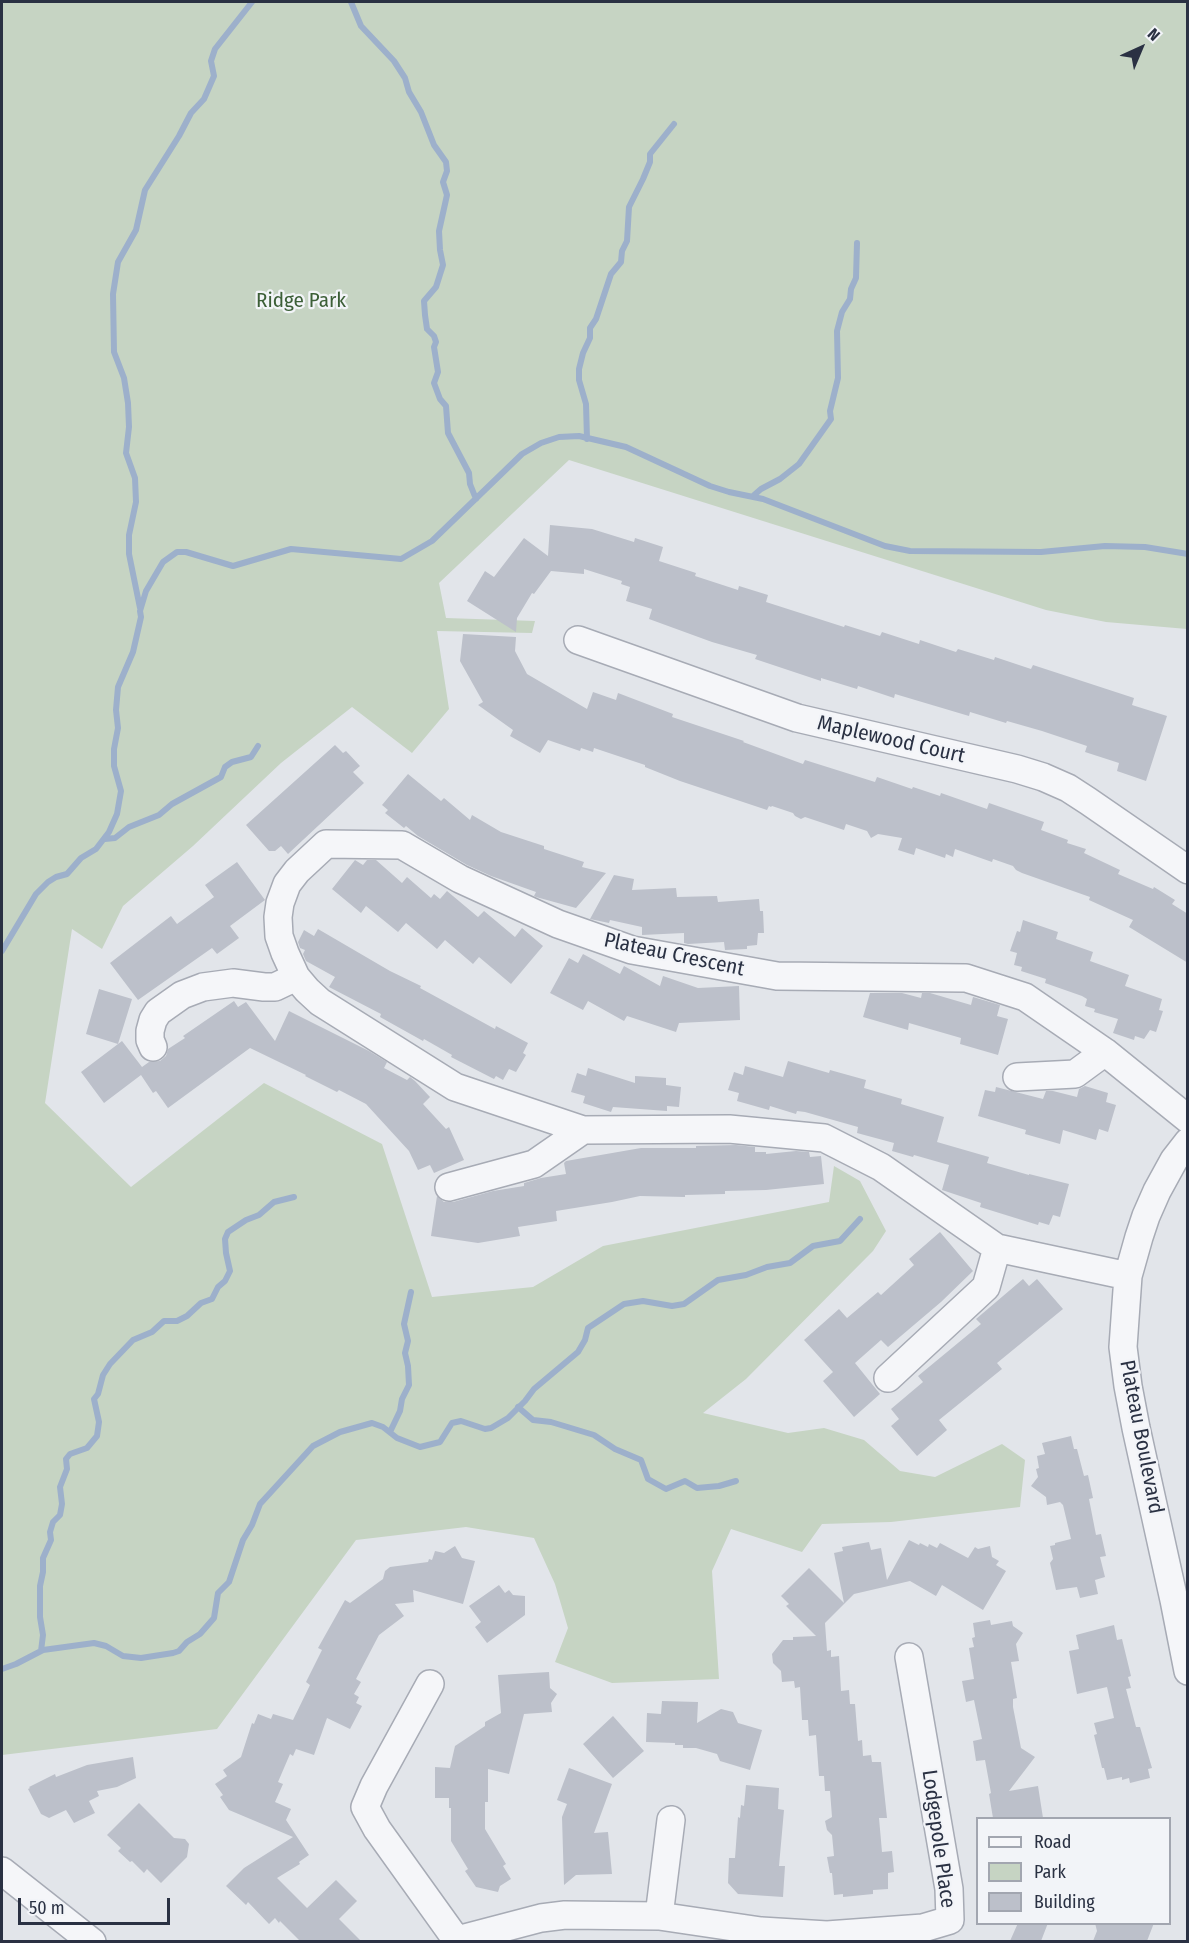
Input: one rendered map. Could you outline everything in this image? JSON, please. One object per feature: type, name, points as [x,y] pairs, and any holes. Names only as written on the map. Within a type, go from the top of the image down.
[{"type":"street","name":"Maplewood Court","points":[[578,640],[797,718],[1043,777],[1068,788],[1188,870]]},
{"type":"street","name":"Plateau Crescent","points":[[1128,1276],[997,1248],[881,1167],[824,1138],[729,1129],[583,1130],[455,1087],[320,1002],[296,977],[279,936],[280,903],[287,884],[326,843],[402,845],[460,879],[558,924],[632,950],[777,976],[966,978],[1025,997],[1106,1052],[1188,1119]]},
{"type":"street","points":[[153,1047],[150,1040],[153,1020],[158,1012],[182,995],[203,987],[233,983],[275,987],[296,977]]},
{"type":"street","points":[[1017,1077],[1075,1074],[1106,1052]]},
{"type":"street","points":[[449,1187],[534,1164],[583,1130]]},
{"type":"street","name":"Plateau Boulevard","points":[[1188,1142],[1174,1160],[1146,1216],[1128,1276],[1123,1347],[1128,1386],[1181,1599],[1188,1671]]},
{"type":"street","points":[[888,1378],[986,1287],[997,1248]]},
{"type":"street","name":"Lodgepole Place","points":[[458,1941],[553,1916],[659,1916],[761,1931],[827,1935],[923,1928],[950,1920],[949,1889],[909,1657]]},
{"type":"street","points":[[430,1684],[374,1786],[365,1807],[377,1829],[458,1941]]},
{"type":"street","points":[[659,1916],[671,1820]]},
{"type":"street","points":[[2,1871],[92,1941]]},
{"type":"green space","name":"Ridge Park","points":[[2,2],[1187,2],[1187,629],[1106,622],[1046,610],[569,460],[439,583],[446,618],[535,621],[532,633],[437,631],[449,709],[412,753],[352,707],[281,763],[193,846],[123,906],[102,949],[72,929],[45,1103],[131,1187],[264,1083],[382,1144],[432,1297],[533,1287],[603,1246],[829,1202],[834,1166],[860,1181],[886,1231],[873,1251],[746,1379],[703,1413],[788,1433],[824,1428],[864,1440],[900,1471],[935,1477],[1002,1444],[1025,1460],[1020,1507],[891,1522],[822,1524],[802,1552],[731,1529],[712,1571],[719,1679],[612,1683],[555,1662],[568,1628],[555,1584],[534,1538],[466,1527],[356,1540],[217,1729],[2,1755]]},
{"type":"building","points":[[550,525],[592,529],[634,542],[635,538],[663,547],[659,561],[738,590],[739,586],[768,595],[766,602],[844,627],[845,625],[880,636],[882,632],[919,644],[920,640],[956,652],[958,649],[994,660],[995,657],[1031,669],[1033,665],[1134,698],[1132,705],[1167,716],[1146,781],[1117,771],[1119,763],[1085,752],[1087,746],[1042,731],[970,712],[969,716],[895,694],[894,698],[858,686],[857,689],[821,678],[821,681],[755,659],[757,655],[712,642],[649,619],[652,609],[626,601],[630,587],[621,584],[622,581],[584,569],[584,574],[551,571],[534,594],[532,593],[517,618],[516,632],[467,601],[485,571],[494,577],[524,538],[548,556]]},
{"type":"building","points":[[463,634],[516,637],[515,651],[527,674],[587,709],[593,692],[616,700],[618,693],[673,714],[672,717],[803,764],[805,760],[875,782],[877,777],[940,796],[941,793],[987,809],[989,803],[1044,822],[1041,830],[1068,840],[1067,843],[1086,849],[1084,853],[1120,870],[1118,874],[1153,889],[1154,887],[1175,900],[1172,904],[1188,914],[1188,963],[1129,927],[1133,920],[1089,900],[1090,897],[1022,873],[1013,866],[993,859],[992,862],[955,849],[953,857],[946,854],[945,858],[916,848],[914,855],[898,850],[902,838],[878,834],[871,838],[867,831],[846,824],[844,830],[805,817],[801,819],[793,813],[772,806],[769,806],[767,810],[680,781],[645,767],[645,765],[594,748],[593,752],[581,748],[580,751],[548,740],[540,753],[510,736],[513,730],[478,705],[483,702],[460,661]]},
{"type":"building","points":[[335,745],[343,753],[346,751],[360,766],[353,772],[364,783],[288,854],[281,846],[275,851],[269,851],[246,825]]},
{"type":"building","points":[[408,774],[441,801],[444,798],[470,820],[472,815],[501,832],[584,862],[582,867],[606,873],[576,908],[536,897],[534,896],[536,892],[467,865],[418,836],[406,826],[404,828],[385,813],[388,810],[382,805]]},
{"type":"building","points":[[355,860],[363,865],[367,860],[376,860],[402,883],[407,877],[431,898],[434,894],[440,899],[447,891],[478,917],[484,911],[515,937],[522,928],[543,946],[511,984],[479,957],[473,964],[445,940],[437,949],[406,923],[398,932],[366,906],[361,913],[332,889]]},
{"type":"building","points":[[237,862],[265,900],[230,926],[239,938],[217,954],[212,948],[138,1000],[110,963],[171,916],[177,924],[214,897],[205,885]]},
{"type":"building","points":[[614,875],[634,879],[632,890],[676,888],[677,897],[717,896],[718,902],[759,899],[760,911],[763,911],[764,933],[758,933],[757,945],[747,946],[747,949],[725,950],[724,942],[688,944],[684,943],[684,933],[642,935],[642,927],[610,920],[609,923],[590,919]]},
{"type":"building","points":[[1023,920],[1058,932],[1056,939],[1093,952],[1090,961],[1129,975],[1125,986],[1162,999],[1159,1010],[1163,1011],[1156,1032],[1150,1030],[1144,1039],[1135,1036],[1134,1040],[1113,1033],[1118,1019],[1094,1012],[1095,1009],[1085,1006],[1087,999],[1082,996],[1045,983],[1046,979],[1021,971],[1022,967],[1014,965],[1017,953],[1010,951],[1017,931],[1020,932]]},
{"type":"building","points":[[318,929],[495,1029],[496,1026],[528,1043],[523,1053],[526,1055],[516,1072],[509,1069],[503,1080],[496,1076],[494,1079],[329,987],[335,977],[306,961],[303,954],[305,950],[300,948],[298,942],[304,930],[314,936]]},
{"type":"building","points":[[583,954],[620,974],[624,966],[660,986],[663,976],[698,988],[739,986],[740,1020],[679,1023],[676,1032],[627,1016],[624,1021],[588,1001],[583,1010],[550,993],[569,958],[578,963]]},
{"type":"building","points":[[99,989],[132,999],[118,1044],[86,1034]]},
{"type":"building","points":[[870,993],[902,993],[921,998],[922,993],[930,993],[971,1005],[973,997],[1000,1005],[997,1016],[1008,1019],[998,1055],[960,1044],[961,1038],[909,1023],[908,1030],[863,1017]]},
{"type":"building","points":[[234,1001],[238,1007],[246,1002],[275,1041],[289,1011],[369,1051],[387,1062],[384,1068],[407,1080],[410,1077],[430,1097],[423,1104],[446,1129],[449,1127],[464,1160],[434,1173],[430,1165],[418,1170],[409,1151],[366,1104],[339,1090],[337,1092],[250,1048],[168,1108],[156,1091],[153,1093],[141,1075],[104,1103],[81,1072],[122,1041],[142,1067],[149,1062],[160,1061],[166,1056],[168,1049],[185,1038],[183,1036]]},
{"type":"building","points":[[788,1061],[829,1073],[830,1070],[866,1080],[864,1088],[902,1099],[901,1104],[944,1117],[937,1142],[989,1157],[987,1163],[1069,1184],[1060,1217],[1053,1215],[1049,1225],[1039,1222],[1038,1225],[980,1207],[981,1203],[942,1190],[949,1165],[892,1151],[894,1143],[857,1133],[858,1127],[805,1112],[797,1111],[796,1114],[770,1106],[769,1110],[737,1101],[739,1093],[728,1090],[734,1072],[743,1075],[745,1066],[783,1077]]},
{"type":"building","points":[[588,1068],[635,1083],[635,1076],[666,1078],[666,1085],[681,1087],[679,1107],[667,1106],[667,1111],[613,1107],[611,1112],[583,1103],[585,1096],[571,1092],[577,1073],[586,1076]]},
{"type":"building","points":[[1085,1086],[1108,1093],[1106,1102],[1116,1105],[1108,1132],[1099,1129],[1096,1140],[1063,1130],[1060,1144],[1025,1134],[1026,1130],[978,1116],[985,1090],[995,1092],[996,1087],[1043,1099],[1046,1091],[1077,1097],[1079,1089]]},
{"type":"building","points":[[736,1145],[755,1147],[755,1152],[766,1152],[766,1154],[796,1151],[809,1152],[810,1157],[821,1156],[824,1184],[766,1190],[725,1191],[725,1194],[685,1195],[685,1197],[640,1196],[556,1211],[557,1221],[518,1227],[520,1236],[478,1243],[431,1236],[437,1196],[444,1202],[453,1202],[493,1191],[524,1186],[524,1183],[541,1178],[566,1174],[564,1163],[566,1161],[641,1148]]},
{"type":"building","points":[[940,1232],[973,1271],[888,1347],[881,1340],[855,1363],[880,1394],[854,1417],[823,1381],[833,1372],[804,1340],[839,1309],[847,1318],[878,1292],[881,1295],[914,1265],[909,1259]]},
{"type":"building","points":[[1023,1279],[1029,1286],[1037,1279],[1063,1309],[997,1363],[1002,1369],[939,1420],[947,1430],[917,1456],[891,1426],[899,1419],[891,1409],[923,1382],[918,1376],[981,1324],[976,1319]]},
{"type":"building","points":[[1071,1436],[1084,1476],[1088,1475],[1093,1498],[1089,1499],[1096,1535],[1101,1534],[1106,1556],[1100,1557],[1105,1577],[1095,1580],[1098,1594],[1080,1598],[1077,1587],[1056,1590],[1050,1563],[1053,1559],[1050,1546],[1071,1539],[1063,1505],[1060,1502],[1047,1505],[1046,1497],[1031,1486],[1038,1477],[1037,1456],[1045,1454],[1042,1443]]},
{"type":"building","points":[[909,1540],[919,1545],[920,1543],[928,1547],[929,1544],[937,1548],[940,1543],[968,1558],[975,1547],[978,1549],[990,1546],[992,1557],[999,1561],[996,1565],[1006,1571],[983,1610],[942,1585],[936,1596],[910,1581],[854,1594],[825,1623],[827,1651],[831,1650],[831,1657],[839,1656],[841,1691],[849,1690],[850,1704],[855,1704],[858,1741],[862,1740],[863,1756],[871,1755],[872,1762],[881,1762],[887,1818],[879,1818],[882,1852],[892,1851],[894,1872],[888,1873],[888,1889],[873,1890],[873,1894],[843,1897],[843,1894],[834,1895],[832,1873],[830,1873],[827,1857],[834,1856],[832,1835],[827,1830],[825,1821],[832,1817],[830,1791],[825,1791],[824,1776],[819,1776],[816,1735],[809,1736],[808,1720],[802,1720],[800,1687],[795,1688],[794,1681],[782,1682],[781,1671],[773,1663],[772,1654],[783,1640],[816,1636],[786,1606],[789,1604],[781,1596],[809,1568],[844,1603],[834,1553],[843,1551],[842,1547],[869,1542],[871,1550],[881,1548],[887,1580]]},
{"type":"building","points":[[455,1546],[462,1558],[475,1561],[463,1604],[413,1590],[414,1602],[395,1604],[404,1616],[379,1635],[356,1679],[361,1682],[354,1694],[359,1697],[356,1703],[362,1706],[350,1729],[327,1718],[314,1755],[296,1749],[293,1756],[290,1754],[278,1782],[283,1784],[275,1802],[291,1809],[286,1820],[309,1855],[299,1862],[300,1864],[277,1878],[307,1908],[336,1880],[357,1901],[339,1919],[361,1941],[300,1941],[275,1918],[269,1924],[248,1902],[246,1905],[226,1886],[244,1868],[293,1837],[229,1810],[220,1797],[223,1795],[215,1784],[227,1776],[223,1770],[241,1757],[252,1723],[254,1724],[258,1714],[271,1719],[273,1714],[293,1720],[310,1685],[306,1682],[322,1650],[318,1648],[345,1600],[350,1603],[383,1579],[385,1571],[390,1567],[428,1562],[429,1559],[432,1560],[435,1551],[444,1553]]},
{"type":"building","points":[[499,1585],[505,1593],[509,1590],[513,1595],[525,1596],[525,1615],[487,1643],[475,1627],[481,1622],[469,1606]]},
{"type":"building","points":[[990,1620],[991,1625],[1012,1621],[1013,1626],[1023,1633],[1016,1644],[1019,1661],[1011,1662],[1017,1698],[1013,1699],[1013,1707],[1021,1748],[1035,1757],[1009,1791],[1038,1786],[1043,1817],[993,1817],[985,1760],[976,1761],[973,1741],[982,1739],[974,1700],[966,1702],[962,1681],[974,1679],[969,1648],[974,1647],[973,1623]]},
{"type":"building","points":[[1114,1625],[1117,1640],[1122,1639],[1131,1676],[1128,1677],[1131,1688],[1126,1689],[1136,1727],[1140,1727],[1152,1768],[1148,1769],[1150,1778],[1130,1783],[1129,1778],[1122,1780],[1122,1777],[1107,1780],[1094,1735],[1097,1734],[1094,1723],[1114,1718],[1107,1687],[1077,1694],[1069,1651],[1079,1649],[1076,1635]]},
{"type":"building","points":[[549,1672],[550,1688],[557,1694],[551,1703],[552,1712],[524,1714],[509,1774],[488,1769],[485,1829],[506,1864],[503,1866],[511,1879],[500,1886],[498,1892],[476,1887],[465,1871],[468,1869],[451,1841],[449,1798],[435,1798],[435,1767],[450,1768],[455,1746],[485,1726],[485,1722],[501,1713],[498,1675]]},
{"type":"building","points":[[662,1701],[698,1702],[697,1723],[721,1709],[733,1712],[738,1723],[762,1730],[750,1770],[720,1761],[717,1754],[696,1748],[683,1748],[683,1745],[675,1745],[675,1743],[646,1742],[647,1713],[661,1714]]},
{"type":"building","points":[[613,1716],[644,1751],[613,1778],[583,1744]]},
{"type":"building","points":[[133,1757],[136,1778],[117,1787],[97,1791],[99,1796],[89,1801],[95,1813],[74,1823],[66,1810],[49,1818],[41,1814],[28,1789],[55,1774],[56,1777],[87,1765]]},
{"type":"building","points":[[569,1768],[612,1784],[594,1833],[608,1832],[612,1874],[576,1875],[564,1885],[562,1817],[567,1804],[557,1800]]},
{"type":"building","points":[[746,1785],[779,1788],[778,1809],[784,1810],[779,1866],[785,1866],[783,1897],[738,1894],[728,1883],[729,1858],[735,1858],[738,1817],[740,1818],[741,1805],[744,1806]]},
{"type":"building","points":[[139,1803],[174,1838],[185,1839],[189,1844],[187,1857],[161,1883],[147,1869],[144,1873],[132,1861],[130,1862],[118,1851],[121,1848],[107,1835]]},
{"type":"building","points":[[1017,1925],[1047,1925],[1041,1941],[1010,1941]]},
{"type":"building","points":[[1096,1925],[1153,1925],[1147,1941],[1093,1941],[1097,1931]]},
{"type":"waterway","points":[[140,608],[129,554],[129,535],[136,502],[135,478],[126,453],[129,427],[128,403],[124,378],[114,352],[113,294],[118,262],[136,230],[145,190],[191,113],[204,99],[214,76],[211,61],[215,49],[252,2]]},
{"type":"waterway","points":[[351,2],[361,26],[394,61],[405,78],[409,92],[421,112],[434,145],[446,162],[447,171],[443,182],[447,195],[439,231],[443,265],[436,287],[424,301],[425,315],[427,329],[436,342],[434,347],[438,372],[434,383],[440,399],[446,406],[448,433],[469,473],[470,484],[476,499]]},
{"type":"waterway","points":[[587,439],[586,404],[579,380],[583,353],[611,274],[621,262],[622,251],[627,241],[629,207],[650,162],[650,154],[674,124]]},
{"type":"waterway","points":[[753,496],[799,464],[831,419],[830,411],[838,378],[837,331],[856,278],[857,243]]},
{"type":"waterway","points":[[2,951],[36,894],[48,882],[67,874],[81,858],[96,849],[109,832],[117,814],[121,791],[114,766],[118,728],[116,710],[118,687],[133,652],[146,591],[163,562],[177,552],[186,552],[233,566],[291,549],[401,559],[432,541],[522,454],[541,443],[559,437],[579,436],[626,447],[710,486],[763,499],[885,546],[910,551],[1041,552],[1105,546],[1145,547],[1188,554]]},
{"type":"waterway","points":[[105,839],[115,838],[129,827],[159,815],[172,804],[221,777],[225,767],[232,762],[251,757],[258,746]]},
{"type":"waterway","points":[[41,1651],[43,1635],[40,1617],[40,1586],[43,1558],[51,1540],[50,1532],[53,1522],[60,1515],[62,1504],[60,1487],[67,1469],[66,1459],[70,1454],[87,1448],[97,1436],[99,1422],[94,1399],[98,1394],[103,1375],[110,1364],[133,1340],[152,1332],[164,1321],[177,1321],[187,1316],[201,1303],[212,1299],[230,1271],[225,1239],[228,1232],[246,1220],[259,1215],[274,1202],[294,1197]]},
{"type":"waterway","points":[[2,1669],[43,1650],[94,1643],[106,1646],[123,1656],[141,1658],[179,1651],[187,1642],[200,1634],[214,1618],[218,1593],[229,1582],[243,1540],[260,1504],[313,1446],[340,1432],[372,1423],[383,1427],[397,1438],[420,1447],[440,1442],[452,1423],[461,1421],[485,1429],[491,1428],[508,1418],[534,1389],[578,1352],[585,1340],[588,1328],[624,1304],[643,1301],[672,1306],[684,1304],[718,1280],[790,1263],[813,1246],[840,1241],[860,1219]]},
{"type":"waterway","points":[[390,1432],[409,1385],[405,1353],[408,1341],[404,1324],[411,1292]]},
{"type":"waterway","points":[[518,1407],[533,1420],[551,1422],[594,1435],[615,1449],[641,1460],[648,1479],[666,1489],[685,1481],[697,1488],[719,1486],[736,1481]]}]
